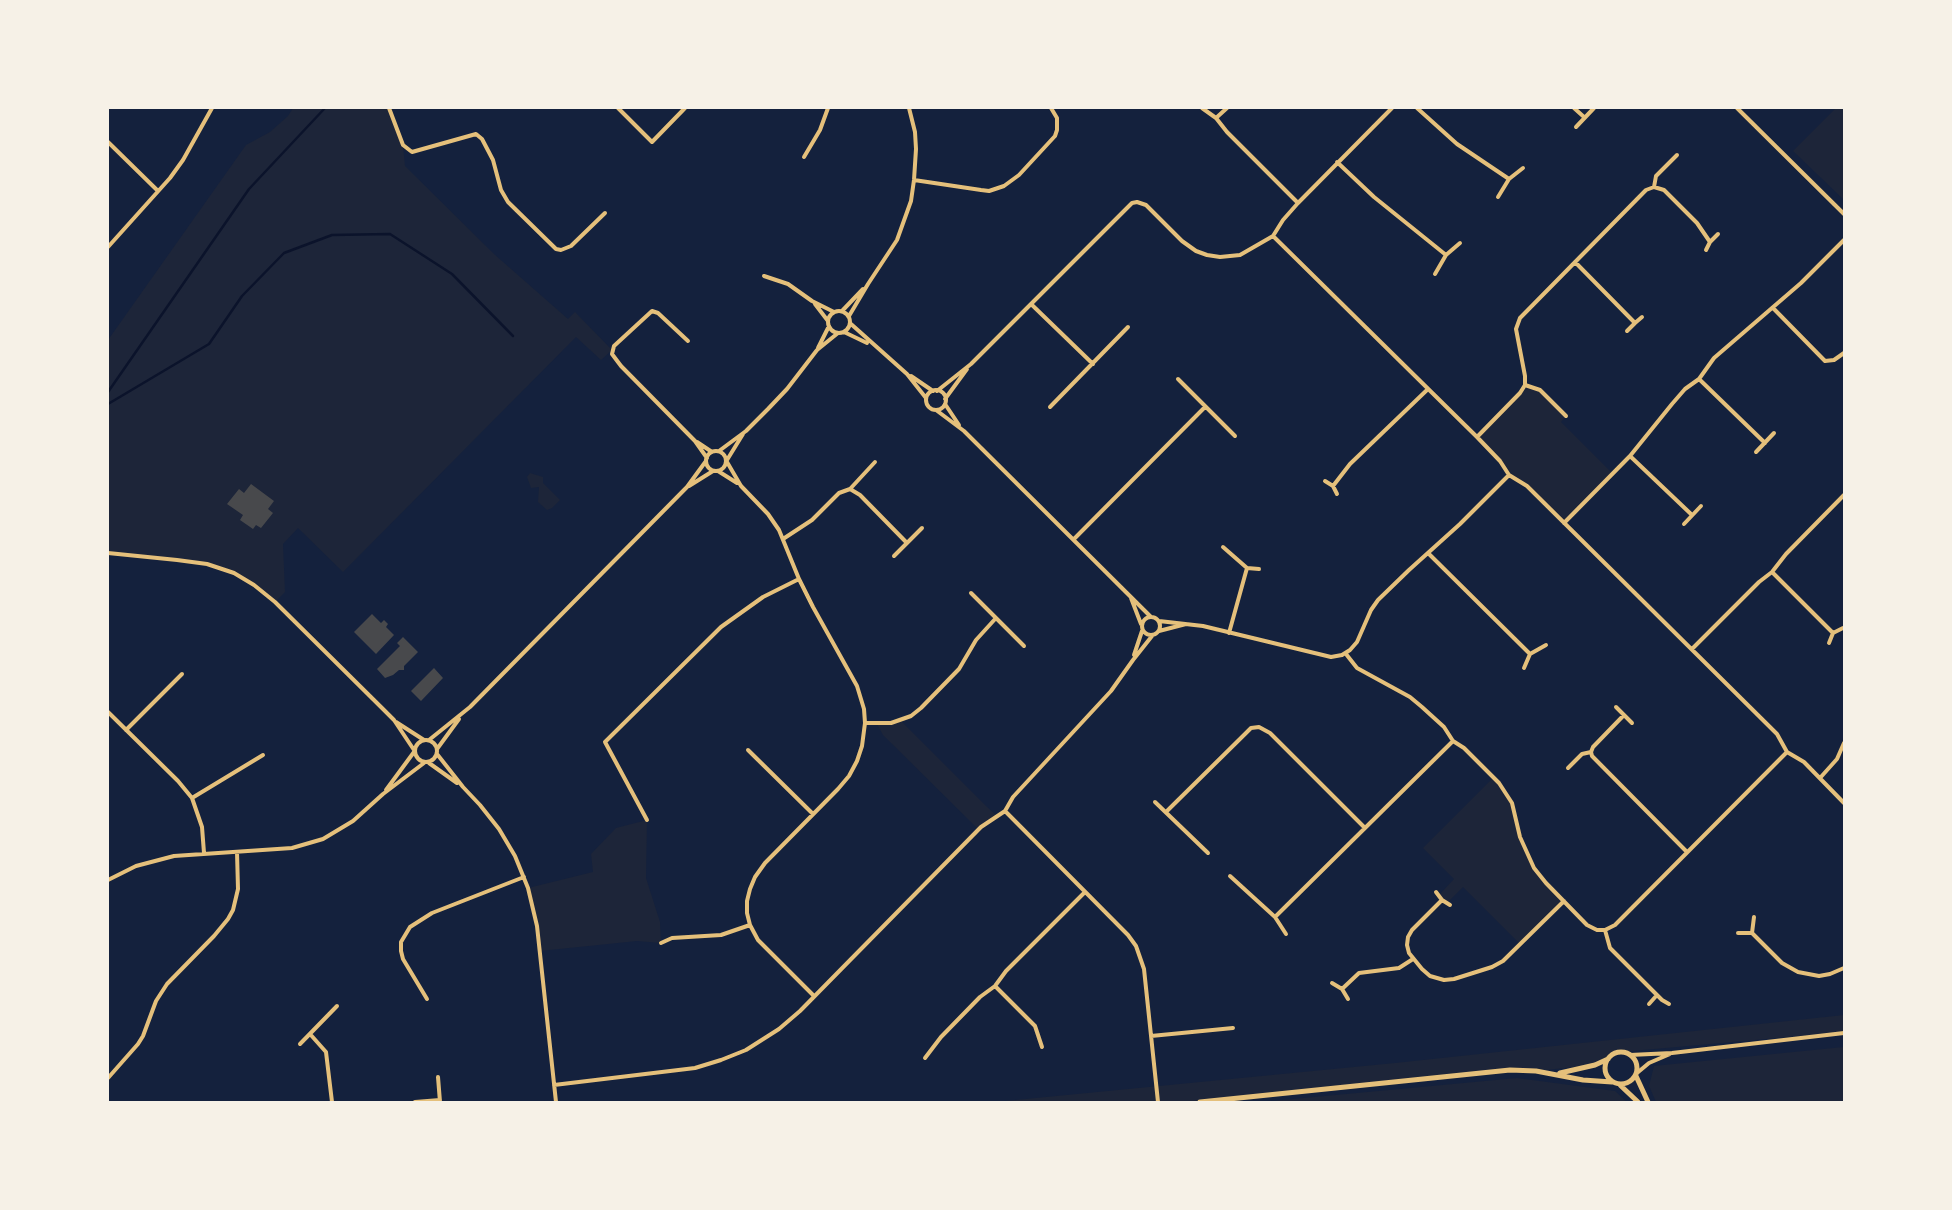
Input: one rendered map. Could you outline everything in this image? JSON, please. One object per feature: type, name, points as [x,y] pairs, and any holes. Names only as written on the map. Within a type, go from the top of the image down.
[{"type":"main road","points":[[1557,1073],[1595,1065],[1621,1052],[1630,1055],[1637,1062],[1636,1074],[1632,1081],[1620,1085]]},
{"type":"main road","points":[[1608,1059],[1605,1071],[1612,1082]]},
{"type":"main road","points":[[1200,1102],[1522,1070],[1557,1073],[1583,1080],[1612,1082],[1620,1085],[1638,1102]]},
{"type":"main road","points":[[1636,1074],[1648,1102]]},
{"type":"street","points":[[108,247],[183,160],[212,108]]},
{"type":"street","points":[[389,108],[403,145],[412,152],[476,134],[482,140],[493,160],[501,190],[508,202],[556,249],[561,250],[571,246],[605,213]]},
{"type":"street","points":[[618,108],[652,142],[685,108]]},
{"type":"street","points":[[804,157],[820,130],[828,108]]},
{"type":"street","points":[[909,108],[915,132],[914,180],[911,201],[897,240],[849,316],[850,324],[907,374],[942,394],[964,430]]},
{"type":"street","points":[[914,180],[981,190],[1004,186],[1019,175],[1055,136],[1057,118],[1050,108]]},
{"type":"street","points":[[1202,108],[1216,118],[1227,132],[1298,203]]},
{"type":"street","points":[[1216,118],[1227,108]]},
{"type":"street","points":[[926,398],[971,364],[1134,202],[1146,205],[1189,246],[1207,255],[1220,257],[1240,255],[1274,236],[1283,220],[1298,203],[1392,108]]},
{"type":"street","points":[[1416,108],[1457,144],[1509,179]]},
{"type":"street","points":[[1574,108],[1584,117]]},
{"type":"street","points":[[1576,127],[1594,108]]},
{"type":"street","points":[[1737,108],[1844,214]]},
{"type":"street","points":[[108,142],[158,191]]},
{"type":"street","points":[[1654,187],[1656,176],[1677,155]]},
{"type":"street","points":[[1337,162],[1374,197],[1446,255]]},
{"type":"street","points":[[1498,197],[1509,179],[1524,168]]},
{"type":"street","points":[[1477,437],[1518,395],[1525,385],[1516,325],[1522,314],[1646,190],[1654,187],[1664,190],[1697,223],[1710,242]]},
{"type":"street","points":[[1706,250],[1710,242],[1718,234]]},
{"type":"street","points":[[1274,236],[1500,460],[1509,475],[1527,486],[1777,734],[1787,752],[1800,759],[1844,803]]},
{"type":"street","points":[[1564,523],[1630,456],[1685,389],[1699,379],[1714,358],[1801,283],[1844,240]]},
{"type":"street","points":[[1435,274],[1446,255],[1460,243]]},
{"type":"street","points":[[1575,262],[1635,322]]},
{"type":"street","points":[[764,276],[788,284],[812,301],[834,312],[842,311],[868,284]]},
{"type":"street","points":[[812,301],[828,321],[829,326],[818,350]]},
{"type":"street","points":[[1031,304],[1093,364]]},
{"type":"street","points":[[1773,308],[1825,361],[1834,360],[1844,353]]},
{"type":"street","points":[[688,341],[658,313],[652,311],[614,346],[612,354],[620,366],[695,441],[712,452]]},
{"type":"street","points":[[842,311],[849,316]]},
{"type":"street","points":[[828,321],[834,312]]},
{"type":"street","points":[[1627,331],[1642,316]]},
{"type":"street","points":[[844,332],[850,324]]},
{"type":"street","points":[[829,326],[838,332],[844,332],[873,346]]},
{"type":"street","points":[[1050,406],[1128,328]]},
{"type":"street","points":[[108,880],[153,860],[204,853],[292,848],[323,840],[362,815],[383,794],[414,750],[416,744],[429,740],[464,713],[687,487],[712,452],[718,451],[746,430],[788,389],[818,350],[838,332]]},
{"type":"street","points":[[936,410],[942,408],[971,364]]},
{"type":"street","points":[[907,374],[926,398],[928,406],[964,430],[1151,617],[1159,621],[1188,623],[1331,657],[1346,654],[1357,642],[1374,605],[1457,528],[1509,475]]},
{"type":"street","points":[[1178,379],[1235,436]]},
{"type":"street","points":[[1699,379],[1765,443]]},
{"type":"street","points":[[1525,385],[1540,390],[1566,416]]},
{"type":"street","points":[[1333,486],[1359,455],[1428,388]]},
{"type":"street","points":[[1074,539],[1205,407]]},
{"type":"street","points":[[687,487],[724,468],[746,430]]},
{"type":"street","points":[[1756,452],[1774,433]]},
{"type":"street","points":[[695,441],[709,468],[741,486]]},
{"type":"street","points":[[718,451],[724,454],[741,486],[768,514],[783,539],[799,579],[832,644],[857,686],[864,709],[865,723],[862,746],[857,761],[838,789],[765,863],[755,876],[747,900],[747,913],[750,925],[758,940],[814,996]]},
{"type":"street","points":[[1630,456],[1692,514]]},
{"type":"street","points":[[783,539],[812,520],[839,493],[850,489],[875,462]]},
{"type":"street","points":[[1325,481],[1333,486],[1337,494]]},
{"type":"street","points":[[850,489],[860,495],[907,543]]},
{"type":"street","points":[[1692,650],[1759,582],[1772,572],[1786,554],[1844,496]]},
{"type":"street","points":[[1684,524],[1701,506]]},
{"type":"street","points":[[894,556],[922,528]]},
{"type":"street","points":[[1223,547],[1247,568],[1260,569]]},
{"type":"street","points":[[108,553],[208,564],[244,579],[275,602],[394,720],[424,740]]},
{"type":"street","points":[[1428,553],[1530,654]]},
{"type":"street","points":[[1229,633],[1247,568]]},
{"type":"street","points":[[1772,572],[1833,633]]},
{"type":"street","points":[[647,820],[605,742],[721,627],[763,597],[799,579]]},
{"type":"street","points":[[972,593],[1024,646]]},
{"type":"street","points":[[1130,596],[1142,628],[1146,635],[1152,636]]},
{"type":"street","points":[[1133,660],[1146,618],[1151,617]]},
{"type":"street","points":[[865,723],[891,723],[916,713],[959,669],[976,640],[996,618]]},
{"type":"street","points":[[1159,621],[1160,631]]},
{"type":"street","points":[[554,1085],[678,1071],[721,1060],[746,1050],[771,1035],[794,1017],[981,827],[1005,811],[1012,797],[1111,691],[1152,636],[1160,631],[1188,623]]},
{"type":"street","points":[[1829,643],[1833,633],[1843,628]]},
{"type":"street","points":[[1524,668],[1530,654],[1546,645]]},
{"type":"street","points":[[1346,654],[1357,668],[1410,697],[1422,706],[1444,727],[1453,740],[1468,751],[1504,788],[1512,803],[1520,836],[1529,859],[1541,877],[1590,927],[1596,930],[1605,930],[1615,925],[1686,851],[1787,752]]},
{"type":"street","points":[[126,730],[182,674]]},
{"type":"street","points":[[1616,707],[1632,723]]},
{"type":"street","points":[[108,712],[178,781],[192,798],[202,827],[204,853]]},
{"type":"street","points":[[383,794],[434,759],[437,751],[464,713]]},
{"type":"street","points":[[1568,768],[1582,754],[1590,752],[1593,746],[1624,715]]},
{"type":"street","points":[[394,720],[414,750],[416,758],[427,763],[463,788]]},
{"type":"street","points":[[1167,811],[1246,732],[1251,728],[1259,727],[1270,734],[1365,828]]},
{"type":"street","points":[[429,740],[463,788],[480,805],[499,829],[515,856],[524,877],[531,898],[536,926],[556,1102]]},
{"type":"street","points":[[1275,917],[1453,740]]},
{"type":"street","points":[[1820,778],[1837,759],[1844,743]]},
{"type":"street","points":[[748,750],[813,814]]},
{"type":"street","points":[[1590,752],[1595,761],[1686,851]]},
{"type":"street","points":[[192,798],[263,755]]},
{"type":"street","points":[[1155,802],[1167,811],[1208,853]]},
{"type":"street","points":[[1005,811],[1128,935],[1139,952],[1144,969],[1158,1102]]},
{"type":"street","points":[[108,1078],[130,1054],[143,1036],[156,1001],[167,984],[222,928],[228,919],[235,904],[238,889],[237,852]]},
{"type":"street","points":[[1230,876],[1275,917],[1286,934]]},
{"type":"street","points":[[427,999],[403,959],[401,951],[401,942],[410,927],[432,913],[524,877]]},
{"type":"street","points":[[925,1058],[960,1017],[980,997],[995,986],[1006,971],[1085,892]]},
{"type":"street","points":[[1436,892],[1442,900],[1450,905]]},
{"type":"street","points":[[1442,900],[1408,937],[1407,949],[1413,959],[1430,976],[1444,980],[1492,967],[1508,957],[1564,901]]},
{"type":"street","points":[[1752,933],[1754,917]]},
{"type":"street","points":[[661,943],[672,938],[721,935],[750,925]]},
{"type":"street","points":[[1605,930],[1610,948],[1657,995],[1669,1004]]},
{"type":"street","points":[[1738,934],[1752,933],[1782,963],[1798,972],[1815,976],[1844,968]]},
{"type":"street","points":[[1342,989],[1359,973],[1399,968],[1413,959]]},
{"type":"street","points":[[1332,983],[1342,989],[1348,998]]},
{"type":"street","points":[[995,986],[1035,1026],[1042,1046]]},
{"type":"street","points":[[1649,1004],[1657,995]]},
{"type":"street","points":[[300,1044],[337,1006]]},
{"type":"street","points":[[1151,1036],[1233,1028]]},
{"type":"street","points":[[1630,1055],[1672,1053],[1844,1033]]},
{"type":"street","points":[[310,1034],[326,1052],[332,1102]]},
{"type":"street","points":[[1636,1074],[1649,1063],[1672,1053]]},
{"type":"street","points":[[415,1102],[440,1101],[438,1077]]},
{"type":"shaded area","points":[[293,108],[389,108],[403,145],[405,166],[494,254],[568,319],[575,312],[612,350],[601,360],[576,337],[343,572],[298,528],[283,544],[285,592],[275,602],[244,579],[207,564],[108,553],[108,340],[246,145],[270,132],[288,116]]},
{"type":"shaded area","points":[[1836,108],[1844,108],[1844,200],[1793,151]]},
{"type":"shaded area","points":[[1525,385],[1540,390],[1566,416],[1561,422],[1613,474],[1564,523],[1527,486],[1514,478],[1477,437],[1520,393]]},
{"type":"shaded area","points":[[530,473],[543,477],[543,483],[560,500],[552,508],[547,510],[538,502],[539,487],[531,488],[527,477]]},
{"type":"shaded area","points":[[900,720],[997,816],[979,830],[883,735],[877,724]]},
{"type":"shaded area","points":[[1494,777],[1508,796],[1520,837],[1534,868],[1564,901],[1520,944],[1463,887],[1447,903],[1439,895],[1454,879],[1423,848]]},
{"type":"shaded area","points":[[647,820],[646,878],[660,922],[661,943],[637,941],[540,951],[537,926],[528,888],[593,872],[591,854],[616,828]]},
{"type":"shaded area","points":[[1844,1015],[1844,1032],[1621,1052],[1595,1065],[1536,1071],[1522,1070],[1201,1102],[995,1102],[1395,1063]]},
{"type":"shaded area","points":[[1844,1047],[1844,1102],[1656,1102],[1649,1086],[1654,1066]]},
{"type":"shaded area","points":[[1517,1078],[1615,1091],[1627,1102],[1261,1102]]},
{"type":"building","points":[[251,484],[274,501],[268,509],[273,513],[261,528],[256,525],[253,529],[240,520],[243,515],[227,504],[239,489],[244,493]]},
{"type":"building","points":[[372,614],[381,623],[384,620],[388,624],[386,627],[394,635],[376,654],[354,632]]},
{"type":"building","points":[[403,637],[418,652],[404,666],[404,670],[399,670],[385,678],[377,669],[400,646],[397,643]]},
{"type":"building","points":[[434,668],[443,678],[421,701],[411,691]]},
{"type":"waterway","points":[[108,392],[249,189],[325,108]]},
{"type":"waterway","points":[[108,404],[209,344],[242,296],[284,253],[332,235],[390,234],[452,274],[513,336]]}]
